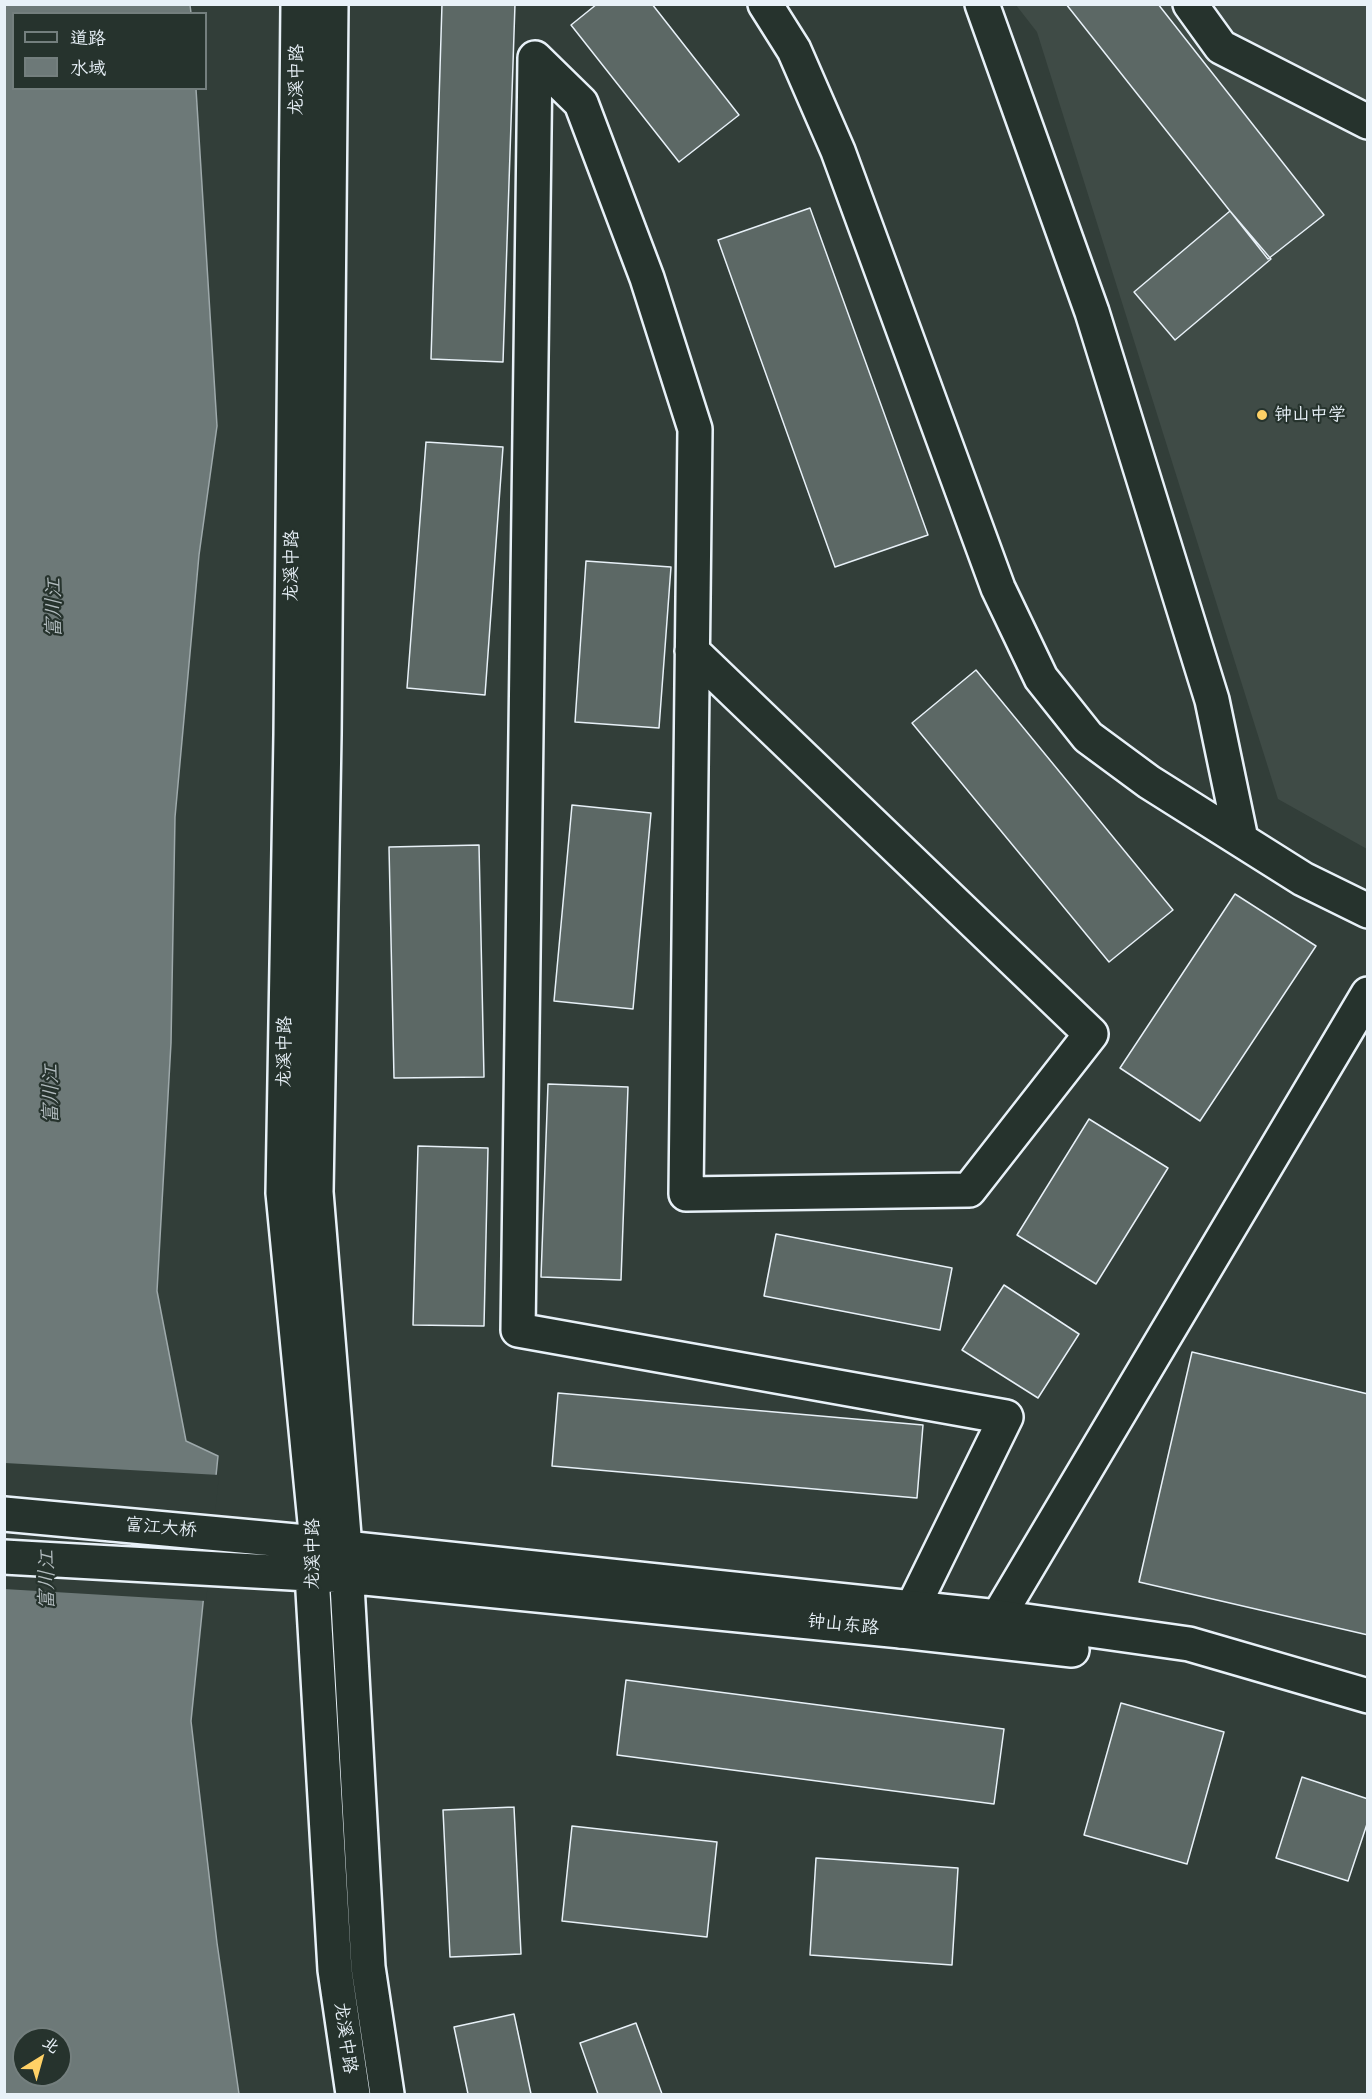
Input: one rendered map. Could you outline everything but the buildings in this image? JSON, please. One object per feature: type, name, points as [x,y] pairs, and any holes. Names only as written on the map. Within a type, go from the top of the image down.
[{"type":"main road","name":"龙溪中路","points":[[298,4],[291,735],[283,1193],[336,1555]]},
{"type":"main road","name":"龙溪中路","points":[[331,4],[324,735],[316,1192],[336,1555],[368,1967],[387,2094]]},
{"type":"main road","points":[[765,4],[794,50],[838,151],[998,588],[1041,678],[1088,737],[1149,782],[1303,879],[1368,911]]},
{"type":"main road","points":[[982,4],[1092,312],[1209,689],[1241,839]]},
{"type":"main road","points":[[1190,4],[1221,47],[1368,122]]},
{"type":"main road","points":[[692,651],[1091,1034],[969,1190],[686,1194],[692,651],[695,429],[647,278],[581,103],[536,58],[518,1330],[1006,1417],[907,1619]]},
{"type":"main road","points":[[993,1628],[1368,994]]},
{"type":"main road","name":"富江大桥","points":[[4,1514],[336,1555]]},
{"type":"main road","name":"龙溪中路","points":[[336,1555],[312,1574],[335,1970],[353,2094]]},
{"type":"main road","name":"钟山东路","points":[[336,1555],[993,1628],[1189,1644],[1368,1696]]},
{"type":"main road","name":"富江大桥","points":[[4,1557],[312,1574]]},
{"type":"main road","name":"钟山东路","points":[[993,1628],[1190,1664],[1368,1718]]},
{"type":"shaded area","name":"钟山中学","points":[[1016,5],[1367,5],[1367,849],[1278,799],[1037,32]]},
{"type":"water","name":"富川江","points":[[5,5],[190,5],[191,12],[12,12],[12,90],[196,90],[217,426],[199,555],[175,817],[171,1043],[157,1291],[186,1441],[218,1456],[191,1721],[217,1943],[239,2094],[5,2094]]},
{"type":"pier","points":[[5,1463],[219,1475],[206,1601],[4,1589]]},
{"type":"place","name":"钟山中学","points":[[1262,415]]}]
